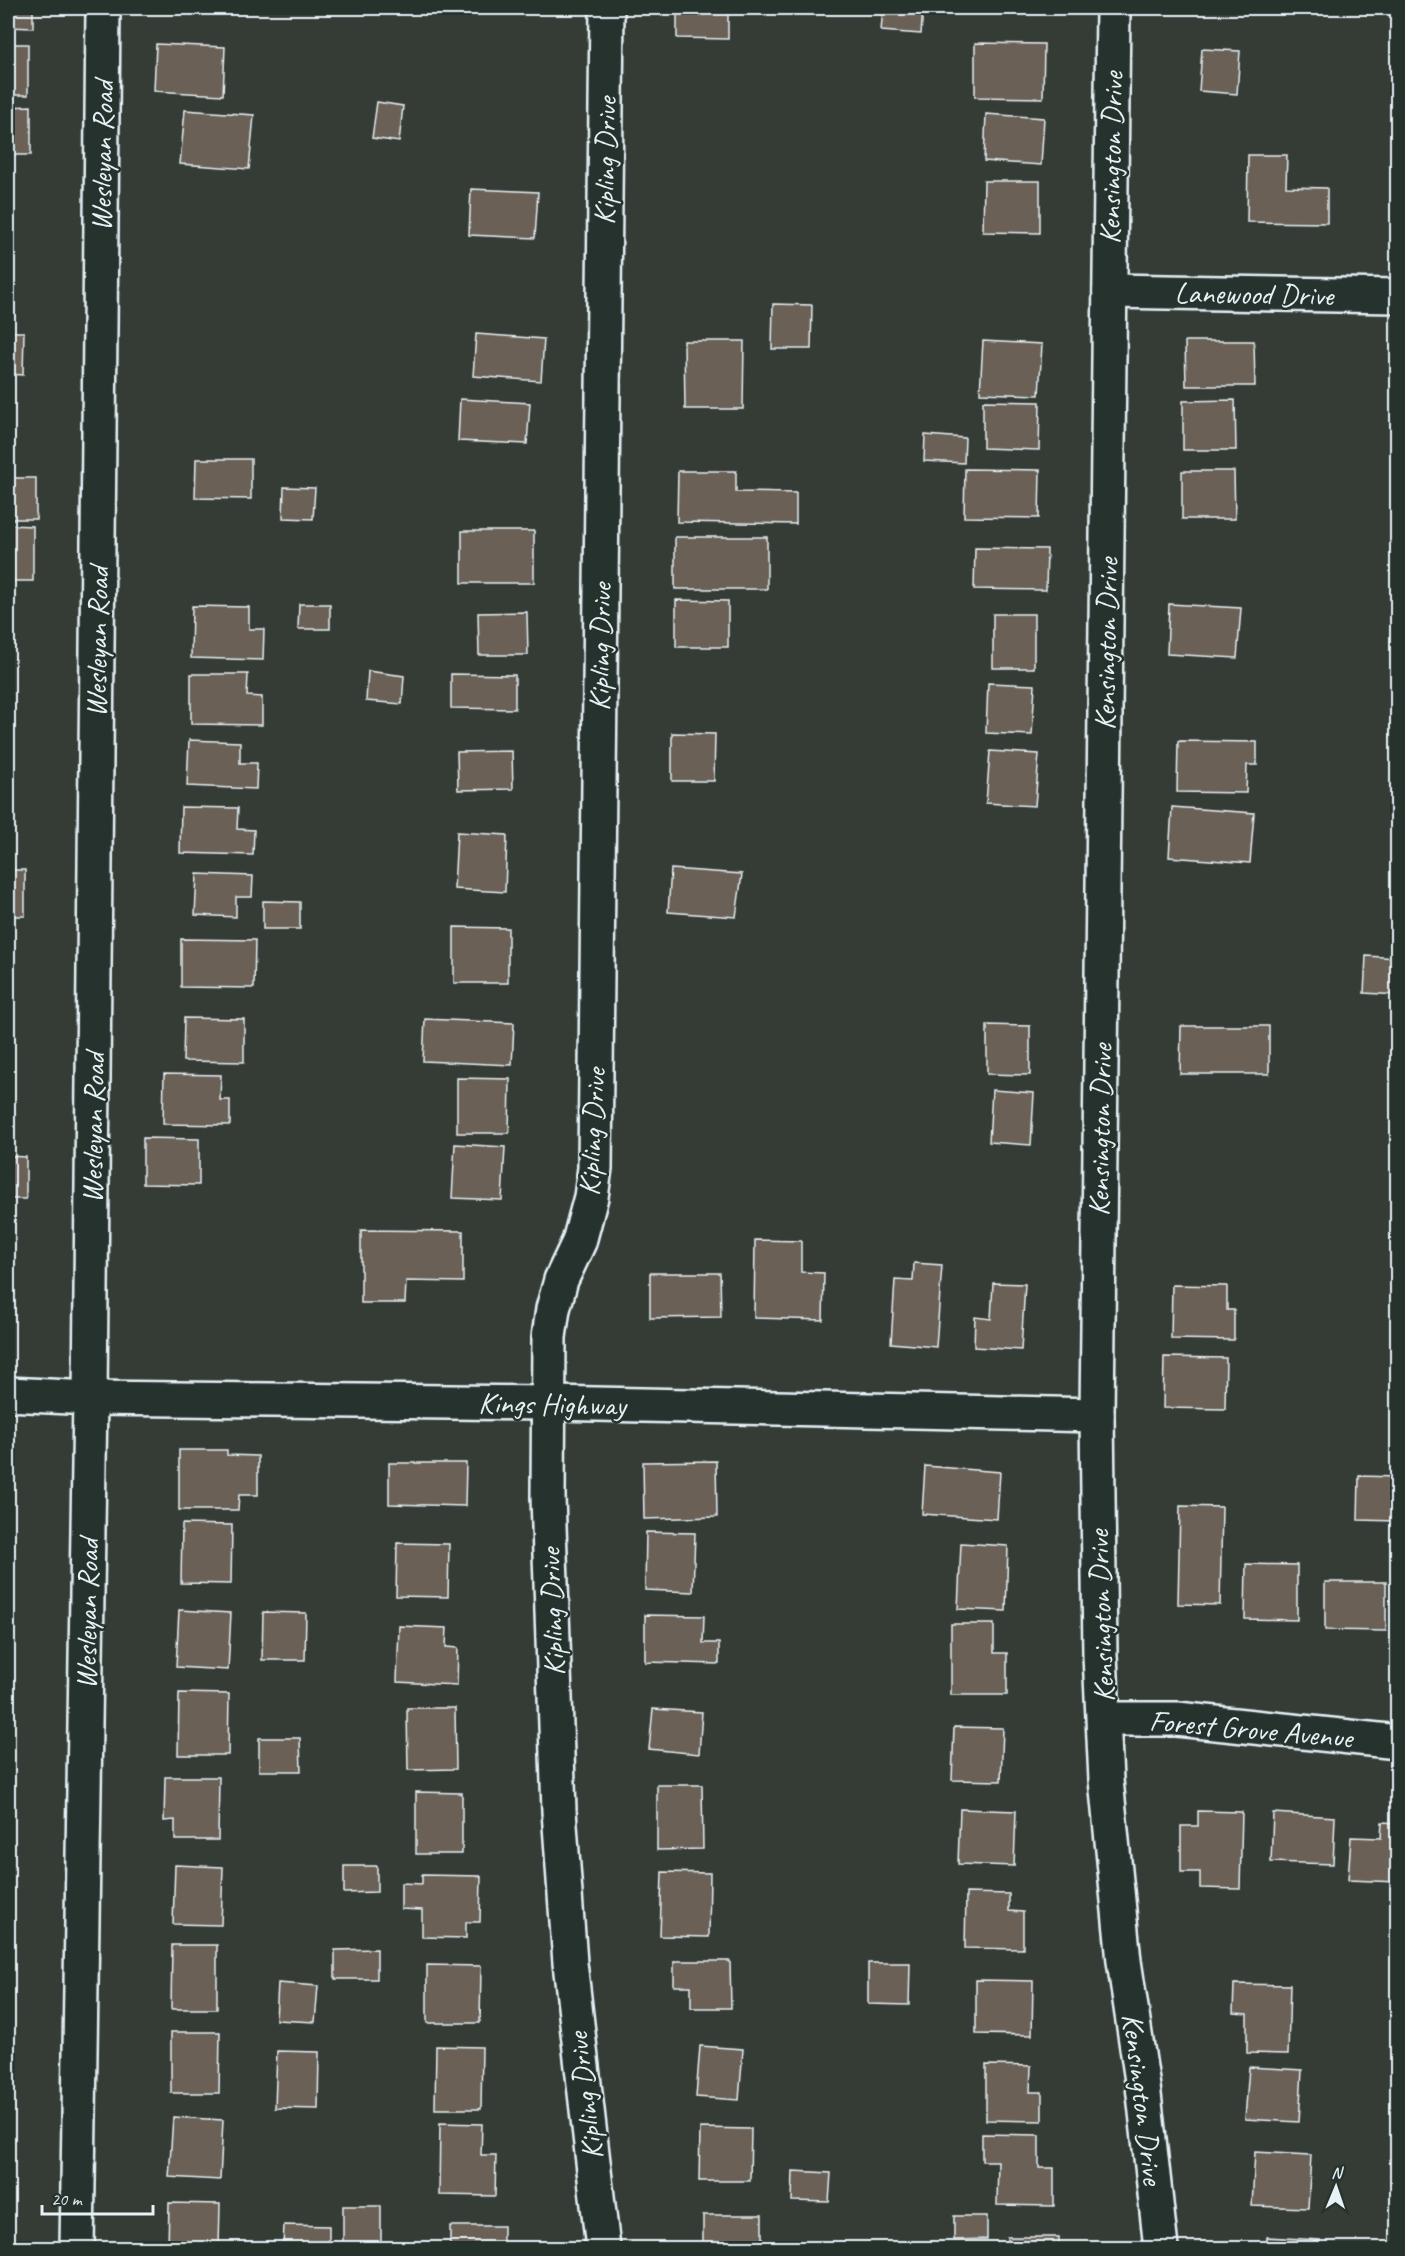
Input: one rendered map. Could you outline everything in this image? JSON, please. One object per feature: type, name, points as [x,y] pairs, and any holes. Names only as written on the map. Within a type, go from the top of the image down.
[{"type":"street","name":"Wesleyan Road","points":[[77,2248],[90,1398],[103,8]]},
{"type":"street","name":"Kipling Drive","points":[[603,2248],[573,1986],[560,1811],[548,1497],[549,1337],[553,1309],[561,1280],[579,1242],[591,1197],[595,1168],[607,8]]},
{"type":"street","name":"Kensington Drive","points":[[1113,8],[1097,1415],[1100,1655],[1105,1719],[1106,1780],[1121,1927],[1144,2094],[1161,2248]]},
{"type":"street","name":"Lanewood Drive","points":[[1110,291],[1398,296]]},
{"type":"street","name":"Kings Highway","points":[[8,1394],[90,1398],[549,1403],[1097,1415]]},
{"type":"street","name":"Forest Grove Avenue","points":[[1105,1719],[1177,1719],[1398,1742]]},
{"type":"building","points":[[8,8],[33,8],[33,28],[8,27]]},
{"type":"building","points":[[677,8],[728,8],[728,39],[677,38]]},
{"type":"building","points":[[883,8],[923,8],[921,34],[881,31]]},
{"type":"building","points":[[975,43],[1044,44],[1043,98],[975,97]]},
{"type":"building","points":[[8,44],[28,44],[28,95],[8,95]]},
{"type":"building","points":[[156,44],[225,47],[223,95],[154,91]]},
{"type":"building","points":[[1202,49],[1240,51],[1237,94],[1199,91]]},
{"type":"building","points":[[377,102],[403,106],[399,142],[372,138]]},
{"type":"building","points":[[31,106],[31,155],[8,155],[8,107]]},
{"type":"building","points":[[185,110],[254,115],[249,169],[180,164]]},
{"type":"building","points":[[986,114],[1044,118],[1041,165],[984,161]]},
{"type":"building","points":[[1248,155],[1287,155],[1286,187],[1327,188],[1327,223],[1247,222]]},
{"type":"building","points":[[984,181],[1040,181],[1040,233],[983,232]]},
{"type":"building","points":[[471,189],[538,192],[535,238],[469,235]]},
{"type":"building","points":[[773,304],[812,305],[811,349],[772,349]]},
{"type":"building","points":[[8,332],[24,332],[23,375],[8,374]]},
{"type":"building","points":[[476,334],[544,339],[541,381],[473,376]]},
{"type":"building","points":[[684,341],[744,341],[743,409],[685,409]]},
{"type":"building","points":[[983,341],[1042,344],[1039,395],[980,393]]},
{"type":"building","points":[[1185,341],[1254,341],[1255,386],[1186,386]]},
{"type":"building","points":[[460,399],[530,403],[527,444],[458,441]]},
{"type":"building","points":[[1235,400],[1236,450],[1183,450],[1183,401]]},
{"type":"building","points":[[983,401],[1040,402],[1039,450],[983,448]]},
{"type":"building","points":[[925,435],[965,438],[964,463],[924,461]]},
{"type":"building","points":[[196,459],[251,459],[251,499],[195,498]]},
{"type":"building","points":[[965,469],[1040,470],[1039,518],[964,517]]},
{"type":"building","points":[[678,471],[736,471],[736,492],[796,493],[796,524],[677,522]]},
{"type":"building","points":[[1182,471],[1234,471],[1235,519],[1182,519]]},
{"type":"building","points":[[8,478],[36,478],[36,519],[8,519]]},
{"type":"building","points":[[284,487],[315,488],[313,519],[283,518]]},
{"type":"building","points":[[8,525],[33,526],[33,581],[8,581]]},
{"type":"building","points":[[462,531],[534,531],[534,583],[462,583]]},
{"type":"building","points":[[675,537],[767,537],[767,589],[675,589]]},
{"type":"building","points":[[975,548],[1047,549],[1046,590],[974,589]]},
{"type":"building","points":[[676,600],[728,601],[728,647],[676,647]]},
{"type":"building","points":[[299,604],[330,604],[330,629],[298,629]]},
{"type":"building","points":[[1169,604],[1241,608],[1237,658],[1167,654]]},
{"type":"building","points":[[192,606],[249,607],[249,629],[264,629],[263,660],[191,658]]},
{"type":"building","points":[[527,612],[528,655],[479,655],[478,613]]},
{"type":"building","points":[[993,614],[1034,614],[1034,668],[993,668]]},
{"type":"building","points":[[368,671],[404,676],[402,704],[366,701]]},
{"type":"building","points":[[191,674],[248,674],[247,696],[262,697],[262,725],[191,724]]},
{"type":"building","points":[[451,674],[515,675],[515,709],[451,708]]},
{"type":"building","points":[[988,683],[1035,685],[1032,735],[986,733]]},
{"type":"building","points":[[672,733],[715,734],[714,781],[672,781]]},
{"type":"building","points":[[189,740],[240,742],[240,763],[257,763],[256,789],[187,786]]},
{"type":"building","points":[[1178,741],[1257,742],[1257,765],[1247,765],[1246,793],[1177,792]]},
{"type":"building","points":[[512,751],[513,789],[458,790],[457,752]]},
{"type":"building","points":[[990,751],[1039,754],[1035,806],[986,803]]},
{"type":"building","points":[[181,807],[238,808],[237,829],[254,830],[253,855],[180,853]]},
{"type":"building","points":[[1172,807],[1254,813],[1250,863],[1169,857]]},
{"type":"building","points":[[457,832],[507,835],[505,892],[454,889]]},
{"type":"building","points":[[671,869],[742,874],[736,917],[668,912]]},
{"type":"building","points":[[8,870],[25,870],[25,916],[8,916]]},
{"type":"building","points":[[197,874],[253,876],[252,897],[236,897],[236,917],[195,915]]},
{"type":"building","points":[[263,901],[300,902],[300,929],[263,929]]},
{"type":"building","points":[[454,927],[508,928],[508,983],[454,983]]},
{"type":"building","points":[[181,939],[255,940],[254,988],[181,987]]},
{"type":"building","points":[[1366,956],[1398,958],[1398,995],[1364,993]]},
{"type":"building","points":[[184,1018],[244,1019],[244,1062],[183,1061]]},
{"type":"building","points":[[425,1019],[514,1023],[512,1065],[423,1061]]},
{"type":"building","points":[[987,1025],[1030,1026],[1030,1075],[987,1074]]},
{"type":"building","points":[[1181,1026],[1269,1026],[1269,1074],[1180,1074]]},
{"type":"building","points":[[164,1074],[221,1075],[220,1100],[230,1100],[230,1125],[163,1124]]},
{"type":"building","points":[[457,1078],[510,1079],[509,1133],[457,1133]]},
{"type":"building","points":[[992,1090],[1034,1093],[1031,1145],[989,1142]]},
{"type":"building","points":[[143,1138],[199,1139],[199,1185],[143,1184]]},
{"type":"building","points":[[455,1144],[505,1147],[502,1200],[452,1198]]},
{"type":"building","points":[[8,1156],[26,1157],[26,1199],[8,1199]]},
{"type":"building","points":[[361,1230],[463,1231],[463,1282],[406,1281],[405,1303],[361,1303]]},
{"type":"building","points":[[755,1240],[801,1241],[801,1272],[824,1273],[823,1320],[754,1318]]},
{"type":"building","points":[[8,1261],[10,1261],[10,1323],[8,1323]]},
{"type":"building","points":[[914,1263],[942,1265],[936,1347],[891,1343],[895,1280],[913,1281]]},
{"type":"building","points":[[650,1273],[720,1273],[721,1317],[650,1318]]},
{"type":"building","points":[[993,1283],[1025,1284],[1021,1350],[974,1347],[975,1317],[991,1319]]},
{"type":"building","points":[[1172,1285],[1227,1286],[1227,1310],[1234,1310],[1234,1340],[1171,1339]]},
{"type":"building","points":[[1164,1357],[1226,1358],[1225,1409],[1163,1408]]},
{"type":"building","points":[[179,1450],[227,1450],[227,1455],[258,1456],[258,1495],[239,1495],[238,1510],[179,1510]]},
{"type":"building","points":[[716,1461],[717,1517],[644,1519],[643,1462]]},
{"type":"building","points":[[389,1463],[466,1463],[465,1506],[389,1504]]},
{"type":"building","points":[[925,1466],[1000,1472],[997,1519],[922,1514]]},
{"type":"building","points":[[1359,1476],[1398,1477],[1398,1521],[1358,1520]]},
{"type":"building","points":[[1180,1506],[1222,1507],[1220,1605],[1178,1604]]},
{"type":"building","points":[[182,1524],[232,1525],[231,1584],[181,1583]]},
{"type":"building","points":[[646,1532],[695,1533],[693,1592],[645,1590]]},
{"type":"building","points":[[397,1543],[449,1544],[448,1597],[396,1596]]},
{"type":"building","points":[[961,1543],[1008,1546],[1006,1611],[958,1609]]},
{"type":"building","points":[[1246,1564],[1297,1565],[1297,1620],[1245,1619]]},
{"type":"building","points":[[1325,1582],[1386,1582],[1386,1631],[1325,1630]]},
{"type":"building","points":[[179,1610],[231,1613],[228,1670],[176,1667]]},
{"type":"building","points":[[263,1612],[306,1613],[305,1660],[262,1660]]},
{"type":"building","points":[[645,1615],[704,1616],[703,1643],[719,1643],[719,1664],[645,1662]]},
{"type":"building","points":[[951,1624],[994,1624],[994,1653],[1007,1653],[1007,1695],[951,1695]]},
{"type":"building","points":[[399,1626],[447,1628],[446,1647],[458,1648],[457,1685],[397,1682]]},
{"type":"building","points":[[179,1693],[229,1694],[228,1755],[178,1755]]},
{"type":"building","points":[[407,1708],[455,1708],[456,1769],[408,1770]]},
{"type":"building","points":[[653,1709],[702,1712],[699,1754],[649,1749]]},
{"type":"building","points":[[954,1727],[1003,1728],[1001,1781],[952,1780]]},
{"type":"building","points":[[259,1738],[300,1738],[301,1771],[259,1771]]},
{"type":"building","points":[[165,1777],[219,1777],[218,1840],[175,1840],[175,1820],[164,1821]]},
{"type":"building","points":[[657,1785],[702,1785],[703,1849],[657,1850]]},
{"type":"building","points":[[416,1792],[462,1793],[462,1854],[416,1854]]},
{"type":"building","points":[[960,1809],[1016,1811],[1014,1866],[958,1864]]},
{"type":"building","points":[[1198,1811],[1242,1812],[1240,1889],[1200,1888],[1200,1872],[1181,1872],[1181,1826],[1198,1826]]},
{"type":"building","points":[[1273,1813],[1335,1817],[1333,1864],[1271,1862]]},
{"type":"building","points":[[1382,1822],[1398,1823],[1398,1882],[1348,1880],[1351,1837],[1381,1838]]},
{"type":"building","points":[[175,1865],[223,1867],[221,1925],[173,1924]]},
{"type":"building","points":[[344,1866],[377,1866],[377,1892],[344,1893]]},
{"type":"building","points":[[662,1872],[710,1873],[709,1937],[660,1936]]},
{"type":"building","points":[[422,1875],[481,1876],[480,1922],[466,1922],[466,1938],[422,1937],[422,1910],[401,1909],[401,1883],[422,1884]]},
{"type":"building","points":[[966,1893],[1009,1894],[1009,1911],[1023,1912],[1023,1949],[965,1948]]},
{"type":"building","points":[[172,1945],[217,1945],[217,2009],[171,2009]]},
{"type":"building","points":[[377,1949],[377,1979],[335,1979],[335,1950]]},
{"type":"building","points":[[674,1961],[730,1961],[731,2008],[691,2008],[691,1986],[674,1986]]},
{"type":"building","points":[[868,1963],[910,1963],[909,2005],[868,2004]]},
{"type":"building","points":[[427,1965],[481,1966],[480,2023],[427,2023]]},
{"type":"building","points":[[976,1980],[1033,1981],[1032,2035],[976,2034]]},
{"type":"building","points":[[278,1983],[318,1986],[315,2022],[276,2020]]},
{"type":"building","points":[[1234,1984],[1290,1985],[1288,2054],[1247,2053],[1247,2014],[1233,2013]]},
{"type":"building","points":[[171,2032],[220,2032],[219,2093],[171,2093]]},
{"type":"building","points":[[436,2046],[482,2047],[481,2109],[435,2109]]},
{"type":"building","points":[[700,2046],[743,2049],[739,2100],[696,2097]]},
{"type":"building","points":[[277,2051],[319,2052],[318,2109],[275,2108]]},
{"type":"building","points":[[986,2065],[1031,2066],[1030,2092],[1042,2092],[1042,2121],[986,2120]]},
{"type":"building","points":[[1249,2067],[1302,2070],[1299,2122],[1245,2119]]},
{"type":"building","points":[[173,2117],[223,2120],[220,2180],[169,2177]]},
{"type":"building","points":[[440,2123],[482,2124],[481,2155],[496,2155],[495,2196],[439,2195]]},
{"type":"building","points":[[700,2128],[751,2129],[750,2181],[699,2181]]},
{"type":"building","points":[[982,2134],[1039,2135],[1039,2168],[1054,2168],[1054,2206],[997,2205],[998,2161],[982,2161]]},
{"type":"building","points":[[1255,2152],[1311,2155],[1308,2208],[1252,2206]]},
{"type":"building","points":[[793,2171],[831,2173],[829,2202],[792,2201]]},
{"type":"building","points":[[169,2203],[220,2204],[219,2248],[168,2248]]},
{"type":"building","points":[[343,2206],[381,2206],[381,2248],[343,2248]]},
{"type":"building","points":[[703,2215],[762,2215],[762,2248],[716,2248],[716,2245],[703,2244]]},
{"type":"building","points":[[954,2216],[987,2216],[987,2239],[954,2240]]},
{"type":"building","points":[[284,2225],[329,2226],[329,2248],[283,2248]]},
{"type":"building","points":[[450,2226],[503,2226],[503,2248],[450,2248]]},
{"type":"building","points":[[1007,2237],[1059,2237],[1059,2248],[1007,2248]]},
{"type":"building","points":[[1267,2237],[1320,2240],[1319,2248],[1266,2248]]}]
